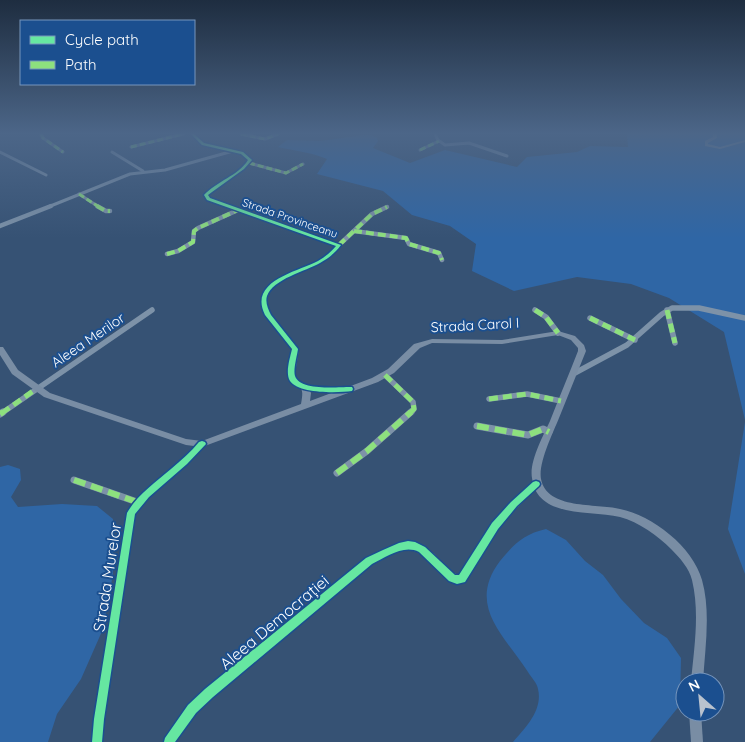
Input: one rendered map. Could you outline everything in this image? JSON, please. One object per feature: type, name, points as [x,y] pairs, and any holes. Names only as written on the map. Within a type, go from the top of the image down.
[{"type":"street","points":[[32,169],[46,176]]},
{"type":"street","points":[[139,169],[143,171]]},
{"type":"street","points":[[0,226],[130,174],[170,169]]},
{"type":"street","name":"Strada Provinceanu","points":[[241,169],[219,183],[206,195],[211,201],[339,245],[316,265],[272,284],[267,288],[263,296],[269,316],[295,349],[292,377],[295,383],[304,387],[306,394],[305,406]]},
{"type":"street","points":[[270,169],[286,173],[294,169]]},
{"type":"street","points":[[79,194],[106,211],[110,211]]},
{"type":"street","points":[[339,245],[370,214],[387,207]]},
{"type":"street","points":[[167,254],[178,251],[193,242],[194,231],[198,228],[238,210]]},
{"type":"street","points":[[354,231],[373,236],[395,235],[406,238],[409,244],[439,253],[442,260]]},
{"type":"street","points":[[573,374],[612,355],[635,340],[667,310],[686,308],[745,318]]},
{"type":"street","name":"Aleea Merilor","points":[[0,414],[152,310]]},
{"type":"street","points":[[535,310],[546,317],[558,333],[573,338],[581,346],[581,356],[561,401],[535,469],[536,484],[547,498],[567,507],[621,514],[642,522],[668,542],[687,561],[696,578],[700,595],[697,672]]},
{"type":"street","points":[[667,310],[675,343]]},
{"type":"street","points":[[590,318],[635,340]]},
{"type":"street","name":"Strada Carol I","points":[[202,444],[386,375],[412,349],[427,342],[502,342],[558,333]]},
{"type":"street","points":[[0,349],[15,372],[36,389],[58,400],[186,442],[202,444]]},
{"type":"street","points":[[337,473],[367,451],[414,409],[413,402],[386,375]]},
{"type":"street","points":[[304,387],[350,389]]},
{"type":"street","points":[[489,399],[526,394],[561,401]]},
{"type":"street","points":[[477,426],[528,435],[541,430],[549,432]]},
{"type":"street","name":"Strada Murelor","points":[[97,742],[131,513],[202,444]]},
{"type":"street","points":[[74,480],[140,503]]},
{"type":"street","name":"Aleea Democrației","points":[[169,742],[192,709],[209,693],[369,561],[399,547],[413,544],[422,549],[452,578],[462,579],[495,526],[514,504],[536,484]]},
{"type":"street","points":[[696,722],[697,742]]},
{"type":"shaded area","points":[[321,169],[745,169],[745,420],[724,332],[669,298],[631,284],[577,277],[514,291],[472,271],[476,244],[450,226],[412,215],[383,191],[317,174]]},
{"type":"shaded area","points":[[745,422],[745,574],[728,529]]},
{"type":"shaded area","points":[[8,465],[20,469],[21,480],[11,497],[18,507],[62,504],[97,506],[113,519],[113,574],[103,629],[81,679],[57,714],[48,742],[0,742],[0,467]]},
{"type":"shaded area","points":[[546,529],[566,540],[585,561],[603,575],[621,599],[644,623],[667,638],[681,658],[681,672],[675,672],[675,711],[650,742],[513,742],[536,711],[539,697],[538,689],[493,620],[488,606],[487,592],[490,577],[500,561],[520,540]]},
{"type":"marked path","points":[[270,169],[286,173],[294,169]]},
{"type":"marked path","points":[[79,194],[106,211],[110,211]]},
{"type":"marked path","points":[[339,245],[372,214],[387,207]]},
{"type":"marked path","points":[[167,254],[178,251],[193,242],[194,231],[198,228],[238,210]]},
{"type":"marked path","points":[[354,231],[406,238],[409,244],[439,253],[442,260]]},
{"type":"marked path","points":[[535,310],[546,317],[558,333]]},
{"type":"marked path","points":[[667,310],[675,343]]},
{"type":"marked path","points":[[590,318],[635,340]]},
{"type":"marked path","points":[[337,473],[367,451],[414,409],[413,402],[385,375]]},
{"type":"marked path","points":[[0,414],[36,389]]},
{"type":"marked path","points":[[489,399],[527,394],[561,401]]},
{"type":"marked path","points":[[477,426],[528,435],[543,429],[549,432]]},
{"type":"marked path","points":[[74,480],[140,503]]},
{"type":"cycle path","points":[[242,169],[210,191],[206,195],[208,199],[339,245],[331,254],[319,262],[278,281],[269,288],[264,297],[265,309],[268,315],[295,349],[291,373],[293,380],[313,389],[350,389]]},
{"type":"cycle path","points":[[97,742],[131,513],[147,495],[185,462],[202,444]]},
{"type":"cycle path","points":[[169,742],[192,709],[209,693],[369,561],[399,547],[415,546],[422,550],[452,578],[462,579],[495,526],[514,504],[536,484]]}]
